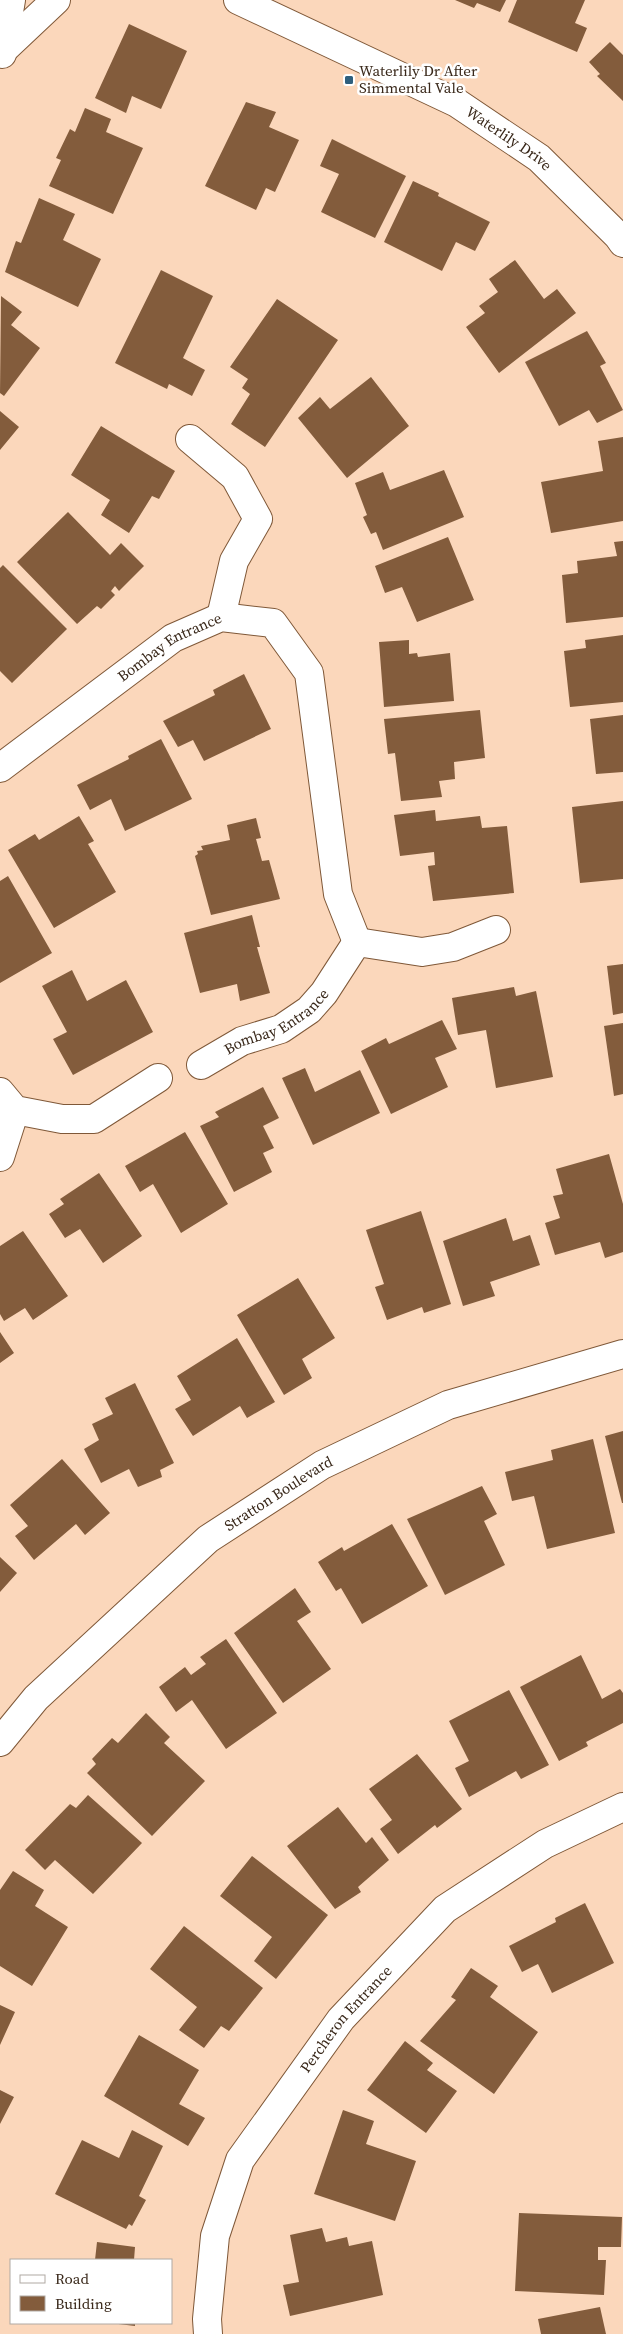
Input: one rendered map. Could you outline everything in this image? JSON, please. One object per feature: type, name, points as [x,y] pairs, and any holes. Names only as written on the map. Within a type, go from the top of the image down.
[{"type":"street","points":[[2,53],[11,0]]},
{"type":"street","points":[[2,53],[56,0]]},
{"type":"street","name":"Waterlily Drive","points":[[238,0],[457,103],[539,158],[618,236],[623,244]]},
{"type":"street","points":[[190,439],[236,477],[258,519],[234,561],[221,617]]},
{"type":"street","name":"Bombay Entrance","points":[[0,768],[173,638],[221,617],[274,624],[309,673],[338,894],[357,942],[324,993],[309,1010],[282,1029],[242,1041],[201,1065]]},
{"type":"street","points":[[357,942],[422,952],[453,946],[496,930]]},
{"type":"street","points":[[0,1158],[7,1101],[62,1119],[94,1119],[158,1078]]},
{"type":"street","name":"Stratton Boulevard","points":[[0,1742],[36,1698],[208,1539],[322,1465],[448,1405],[623,1354]]},
{"type":"street","name":"Percheron Entrance","points":[[208,2334],[207,2319],[215,2236],[240,2160],[341,2019],[445,1909],[545,1844],[623,1807]]},
{"type":"building","points":[[455,0],[506,0],[500,12],[477,3],[474,8]]},
{"type":"building","points":[[517,0],[585,0],[575,23],[587,28],[577,52],[508,22]]},
{"type":"building","points":[[129,24],[187,51],[161,109],[132,96],[126,113],[95,98]]},
{"type":"building","points":[[610,42],[623,55],[623,101],[597,76],[600,74],[589,62]]},
{"type":"building","points":[[246,102],[276,112],[269,127],[299,140],[275,192],[266,188],[256,210],[205,186]]},
{"type":"building","points":[[85,108],[111,119],[106,132],[143,148],[113,214],[49,186],[61,160],[56,158],[70,129],[75,132]]},
{"type":"building","points":[[332,139],[406,176],[375,238],[321,212],[339,174],[320,166]]},
{"type":"building","points":[[413,181],[439,193],[438,196],[490,222],[475,251],[456,242],[442,271],[384,242]]},
{"type":"building","points":[[39,198],[75,214],[63,240],[101,259],[78,307],[5,272],[16,241],[21,243]]},
{"type":"building","points":[[515,260],[544,299],[557,289],[576,313],[499,373],[466,327],[485,313],[479,306],[498,292],[489,279]]},
{"type":"building","points":[[161,270],[213,296],[183,358],[205,370],[192,396],[169,384],[167,389],[115,363]]},
{"type":"building","points":[[1,296],[22,312],[11,325],[40,348],[4,396],[0,393]]},
{"type":"building","points":[[277,299],[338,340],[265,447],[231,424],[250,394],[242,388],[248,379],[230,367]]},
{"type":"building","points":[[587,331],[606,363],[600,366],[623,410],[597,423],[589,410],[559,426],[525,362]]},
{"type":"building","points":[[371,377],[409,426],[347,478],[298,418],[320,397],[330,409]]},
{"type":"building","points":[[0,411],[19,427],[0,450]]},
{"type":"building","points":[[101,426],[175,471],[159,499],[152,496],[129,533],[101,515],[110,500],[71,475]]},
{"type":"building","points":[[623,437],[623,521],[551,533],[541,482],[603,471],[598,441]]},
{"type":"building","points":[[444,470],[464,517],[383,550],[376,532],[371,534],[363,517],[367,515],[355,483],[383,472],[390,490]]},
{"type":"building","points":[[68,512],[110,555],[121,543],[144,566],[119,591],[115,586],[111,591],[115,595],[101,609],[97,606],[77,624],[17,562]]},
{"type":"building","points":[[448,537],[474,600],[417,622],[402,587],[385,593],[375,566]]},
{"type":"building","points":[[623,541],[623,617],[566,623],[562,575],[578,573],[577,561],[617,556],[614,542]]},
{"type":"building","points":[[3,565],[67,629],[12,683],[0,671],[0,568]]},
{"type":"building","points":[[623,635],[623,702],[570,707],[564,651],[586,648],[585,640]]},
{"type":"building","points":[[409,640],[409,654],[417,653],[418,657],[450,653],[454,701],[384,707],[379,642]]},
{"type":"building","points":[[244,674],[271,729],[204,761],[193,740],[178,747],[163,721],[215,695],[213,690]]},
{"type":"building","points":[[480,710],[485,758],[454,762],[455,779],[439,781],[442,797],[401,801],[395,753],[388,754],[384,719]]},
{"type":"building","points":[[623,715],[623,772],[596,774],[590,719]]},
{"type":"building","points":[[161,739],[192,799],[125,831],[111,799],[90,810],[77,785],[129,759],[128,756]]},
{"type":"building","points":[[623,801],[623,879],[580,883],[572,807]]},
{"type":"building","points":[[435,810],[436,821],[480,816],[482,828],[507,826],[514,893],[433,901],[428,866],[435,865],[434,852],[400,856],[394,815]]},
{"type":"building","points":[[79,816],[94,841],[88,844],[116,892],[54,928],[8,850],[35,834],[39,840]]},
{"type":"building","points":[[256,818],[261,838],[256,839],[262,861],[269,860],[280,899],[211,915],[195,856],[198,854],[197,851],[203,850],[201,846],[230,840],[227,825]]},
{"type":"building","points":[[8,876],[52,953],[0,983],[0,881]]},
{"type":"building","points":[[252,915],[260,947],[257,947],[270,993],[240,1001],[237,984],[200,993],[184,933]]},
{"type":"building","points":[[623,964],[623,1013],[613,1015],[607,966]]},
{"type":"building","points":[[72,970],[87,1001],[126,980],[153,1032],[73,1075],[53,1039],[67,1032],[42,986]]},
{"type":"building","points":[[514,987],[516,996],[536,991],[553,1077],[496,1088],[486,1030],[458,1035],[452,998]]},
{"type":"building","points":[[442,1020],[457,1049],[435,1058],[448,1087],[391,1114],[361,1051],[386,1038],[389,1044]]},
{"type":"building","points":[[623,1023],[623,1094],[614,1096],[604,1026]]},
{"type":"building","points":[[305,1068],[315,1092],[360,1070],[380,1113],[313,1145],[282,1078]]},
{"type":"building","points":[[263,1087],[279,1118],[263,1126],[274,1148],[263,1153],[272,1172],[234,1192],[200,1126],[219,1117],[215,1112]]},
{"type":"building","points":[[185,1132],[228,1204],[181,1233],[153,1184],[140,1192],[125,1166]]},
{"type":"building","points":[[609,1154],[623,1204],[623,1252],[605,1258],[600,1242],[555,1255],[545,1223],[560,1218],[553,1196],[563,1194],[556,1169]]},
{"type":"building","points":[[99,1173],[142,1236],[103,1263],[80,1229],[65,1238],[49,1214],[64,1204],[60,1199]]},
{"type":"building","points":[[421,1211],[451,1304],[424,1313],[422,1307],[387,1320],[375,1287],[384,1284],[366,1230]]},
{"type":"building","points":[[506,1218],[513,1241],[530,1235],[540,1265],[490,1282],[495,1296],[463,1306],[443,1241]]},
{"type":"building","points":[[23,1231],[68,1296],[33,1320],[25,1308],[4,1321],[0,1314],[0,1246]]},
{"type":"building","points":[[298,1278],[335,1338],[302,1359],[312,1378],[284,1395],[237,1315]]},
{"type":"building","points":[[0,1332],[14,1353],[0,1363]]},
{"type":"building","points":[[237,1338],[275,1402],[247,1418],[240,1406],[193,1436],[175,1409],[191,1400],[177,1376]]},
{"type":"building","points":[[135,1383],[174,1463],[160,1470],[162,1477],[138,1487],[129,1469],[101,1483],[84,1449],[99,1440],[92,1424],[113,1414],[105,1398]]},
{"type":"building","points":[[623,1431],[623,1503],[622,1503],[605,1436]]},
{"type":"building","points":[[593,1439],[615,1533],[547,1549],[534,1496],[512,1501],[505,1472],[553,1460],[551,1450]]},
{"type":"building","points":[[62,1459],[110,1513],[85,1535],[76,1524],[34,1560],[15,1536],[28,1526],[10,1505]]},
{"type":"building","points":[[482,1486],[497,1514],[484,1521],[505,1565],[445,1595],[407,1519]]},
{"type":"building","points":[[392,1524],[428,1586],[362,1624],[341,1588],[336,1591],[318,1562],[342,1547],[344,1551]]},
{"type":"building","points":[[0,1557],[17,1573],[0,1592]]},
{"type":"building","points":[[295,1588],[311,1612],[297,1621],[331,1669],[283,1703],[234,1633]]},
{"type":"building","points":[[226,1639],[277,1713],[226,1749],[192,1700],[176,1712],[159,1687],[185,1667],[191,1675],[206,1664],[200,1657]]},
{"type":"building","points":[[581,1655],[602,1699],[620,1689],[623,1693],[623,1723],[586,1742],[588,1746],[559,1761],[520,1687]]},
{"type":"building","points":[[509,1690],[549,1765],[521,1779],[516,1771],[469,1797],[455,1768],[469,1761],[449,1721]]},
{"type":"building","points":[[146,1713],[170,1737],[164,1743],[205,1781],[152,1836],[87,1773],[96,1764],[92,1759],[112,1738],[118,1743]]},
{"type":"building","points":[[417,1754],[462,1809],[437,1828],[435,1825],[398,1854],[380,1829],[392,1820],[369,1789]]},
{"type":"building","points":[[88,1795],[142,1843],[93,1894],[55,1860],[45,1870],[25,1850],[70,1804],[76,1808]]},
{"type":"building","points":[[338,1807],[366,1843],[372,1837],[389,1860],[358,1887],[361,1892],[335,1909],[287,1846]]},
{"type":"building","points":[[252,1856],[328,1915],[276,1979],[254,1961],[272,1937],[220,1896]]},
{"type":"building","points":[[13,1871],[44,1890],[35,1906],[68,1927],[32,1986],[0,1966],[0,1890]]},
{"type":"building","points":[[585,1903],[614,1963],[552,1993],[538,1964],[522,1972],[509,1946],[556,1922],[555,1918]]},
{"type":"building","points":[[184,1926],[263,1988],[229,2031],[221,2026],[204,2048],[179,2030],[197,2007],[150,1969]]},
{"type":"building","points":[[471,1968],[498,1986],[490,1997],[538,2032],[494,2094],[420,2041],[456,2000],[451,1997]]},
{"type":"building","points":[[0,2005],[15,2012],[0,2045]]},
{"type":"building","points":[[139,2035],[199,2070],[179,2104],[205,2118],[188,2146],[104,2096]]},
{"type":"building","points":[[405,2041],[433,2063],[427,2070],[457,2091],[426,2133],[367,2090]]},
{"type":"building","points":[[0,2090],[14,2097],[0,2124]]},
{"type":"building","points":[[343,2110],[374,2121],[366,2144],[416,2161],[395,2221],[314,2194]]},
{"type":"building","points":[[132,2130],[163,2146],[139,2196],[146,2200],[132,2226],[129,2224],[126,2229],[55,2194],[82,2140],[119,2158]]},
{"type":"building","points":[[519,2213],[622,2217],[621,2247],[598,2247],[598,2260],[606,2260],[604,2295],[515,2291]]},
{"type":"building","points":[[322,2228],[326,2242],[347,2237],[349,2246],[372,2241],[383,2295],[290,2316],[283,2285],[299,2282],[290,2235]]},
{"type":"building","points":[[97,2242],[135,2247],[134,2259],[95,2259]]},
{"type":"building","points":[[600,2307],[606,2334],[541,2334],[538,2319]]},
{"type":"building","points":[[118,2324],[135,2324],[135,2326]]},
{"type":"place","name":"Waterlily Dr After Simmental Vale","points":[[349,80]]}]
